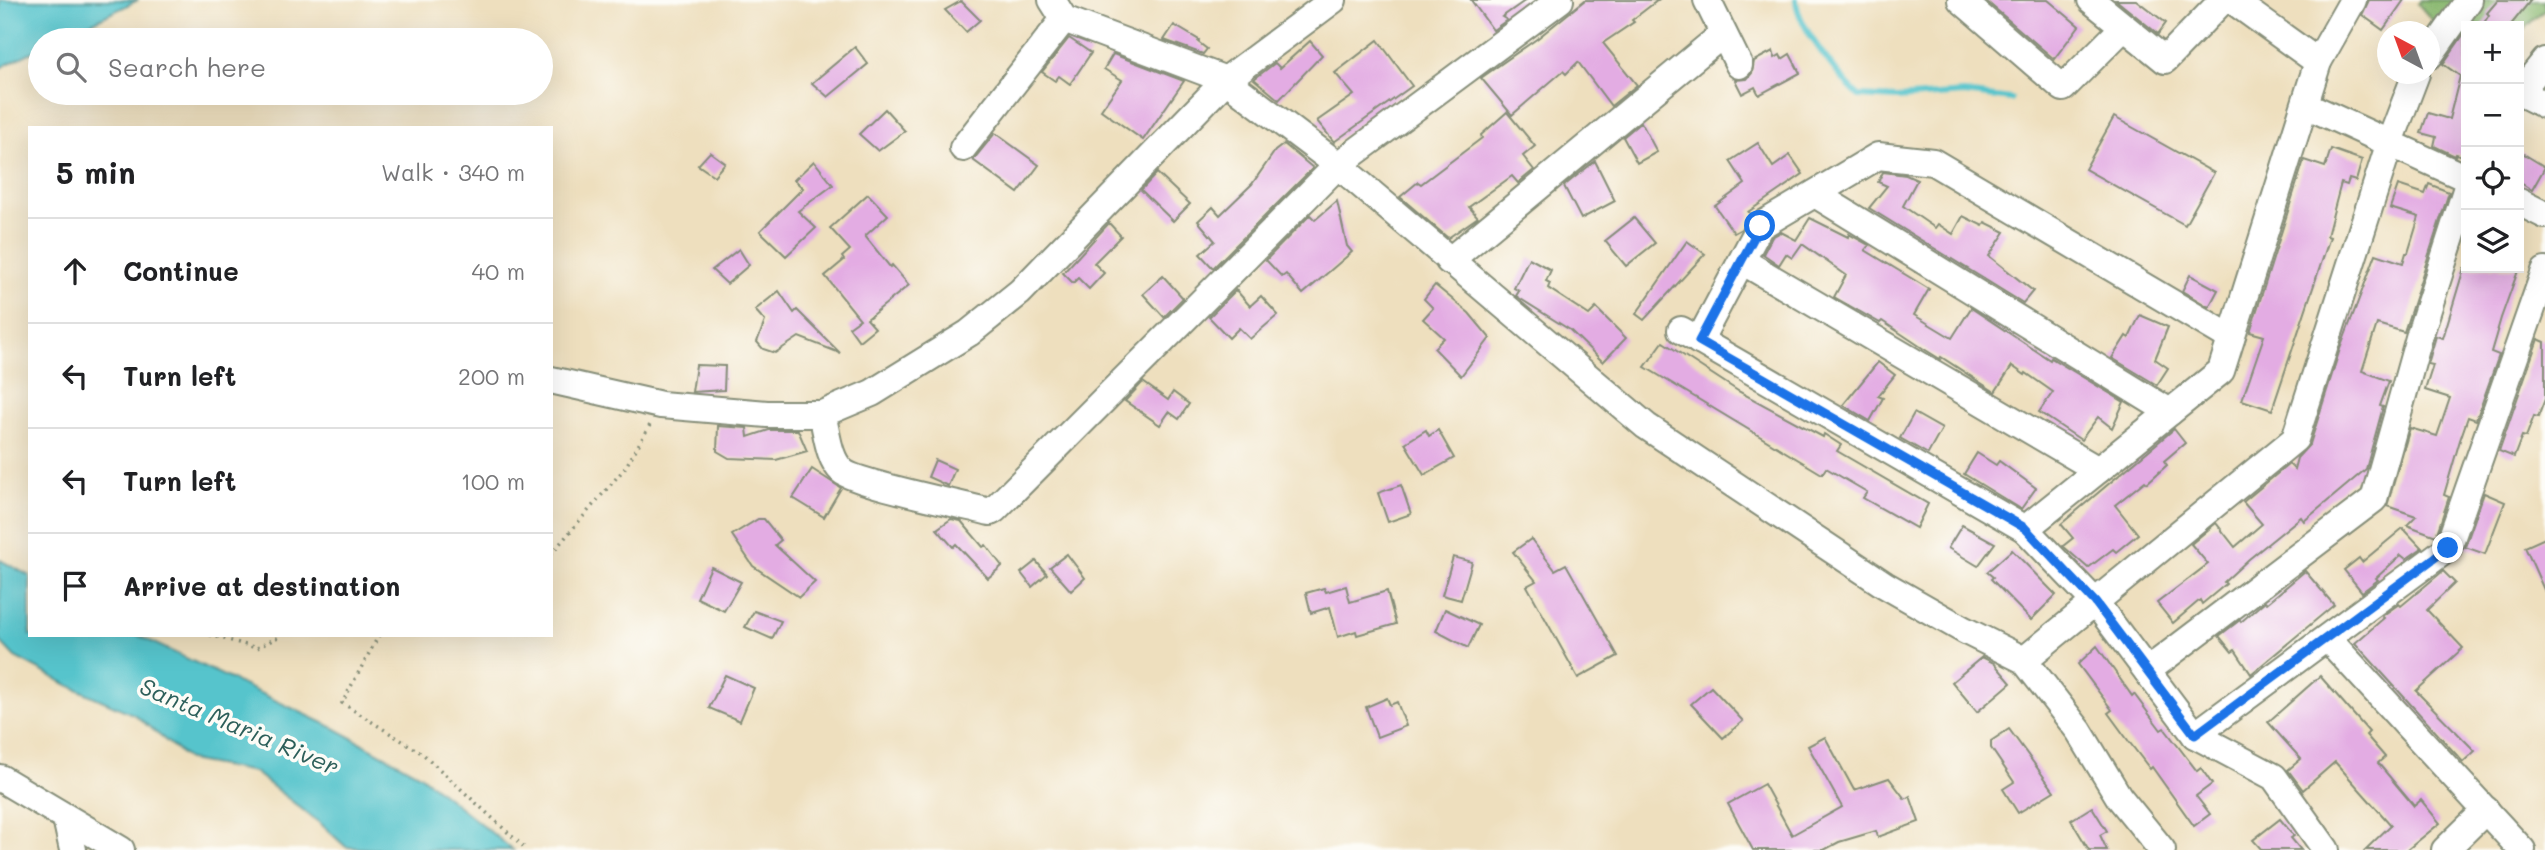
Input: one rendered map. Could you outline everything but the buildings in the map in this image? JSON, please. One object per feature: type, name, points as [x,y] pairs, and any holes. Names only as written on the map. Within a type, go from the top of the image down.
[{"type":"street","points":[[553,380],[661,405],[767,414],[822,414],[872,393],[969,333],[1020,292],[1226,80],[1333,0]]},
{"type":"street","points":[[822,414],[836,463],[844,473],[990,512],[994,510],[1338,165],[1560,0]]},
{"type":"street","points":[[1707,0],[1739,65]]},
{"type":"street","points":[[1961,0],[2063,88],[2124,27]]},
{"type":"street","points":[[2091,0],[2165,61],[2223,0]]},
{"type":"street","points":[[2232,0],[2318,62]]},
{"type":"street","points":[[2025,528],[2221,371],[2318,62],[2353,0]]},
{"type":"street","points":[[2440,41],[2469,0]]},
{"type":"street","points":[[962,148],[1058,10],[1226,80],[1338,165],[1646,426],[1885,585],[2024,660],[2079,731],[2119,797],[2162,850]]},
{"type":"street","points":[[1449,261],[1723,34]]},
{"type":"street","points":[[2524,87],[2545,61]]},
{"type":"street","points":[[2024,660],[2295,439],[2390,142],[2412,84]]},
{"type":"street","points":[[2524,95],[2545,105]]},
{"type":"street","points":[[2306,105],[2461,176]]},
{"type":"street","points":[[2231,338],[1933,162],[1878,156],[1760,226],[1742,261],[1690,335],[2025,528],[2095,602],[2195,735],[2274,777],[2326,850]]},
{"type":"street","points":[[1815,194],[2170,412]]},
{"type":"street","points":[[2524,204],[2545,215]]},
{"type":"street","points":[[2147,671],[2374,499],[2420,334],[2461,206]]},
{"type":"street","points":[[1742,261],[2098,470]]},
{"type":"street","points":[[2195,735],[2448,548],[2539,314],[2545,271]]},
{"type":"street","points":[[2327,638],[2522,850]]},
{"type":"street","points":[[0,778],[121,850]]},
{"type":"street","points":[[2445,850],[2486,810]]},
{"type":"street","points":[[66,818],[73,850]]},
{"type":"path","points":[[553,552],[625,468],[661,405]]},
{"type":"path","points":[[217,637],[257,648],[278,637]]},
{"type":"path","points":[[378,637],[342,703],[423,754],[527,850]]},
{"type":"green space","points":[[2421,0],[2545,0],[2545,9],[2524,28],[2524,21],[2461,21],[2461,53],[2440,29],[2440,21],[2433,21],[2418,4]]},
{"type":"water","points":[[0,0],[138,0],[81,28],[28,28],[28,54],[0,68]]},
{"type":"water","name":"Santa Maria River","points":[[0,560],[28,575],[28,637],[141,637],[334,728],[420,775],[513,850],[386,850],[346,847],[254,772],[189,760],[135,715],[68,685],[15,657],[0,641]]},
{"type":"waterway","points":[[1796,0],[1798,11],[1811,37],[1831,65],[1859,96],[1897,98],[1964,93],[2011,99]]},
{"type":"route","points":[[1760,226],[1699,341],[2025,528],[2095,602],[2195,735],[2448,548]]}]
